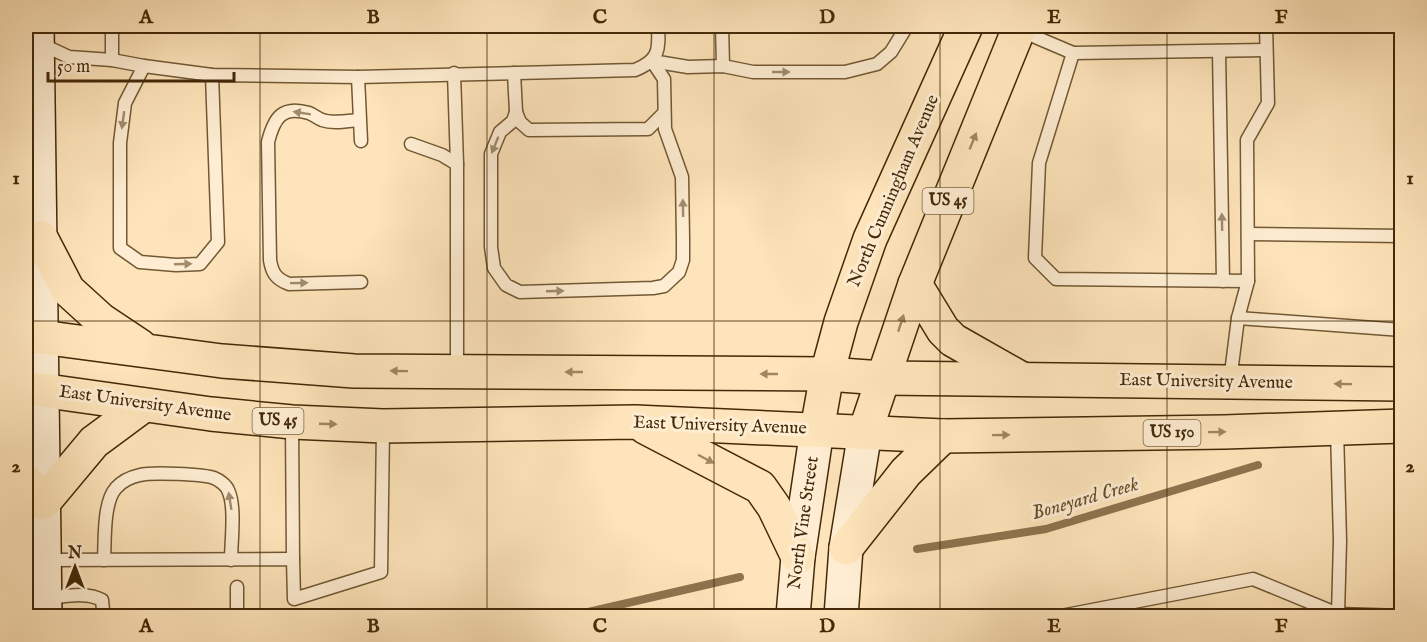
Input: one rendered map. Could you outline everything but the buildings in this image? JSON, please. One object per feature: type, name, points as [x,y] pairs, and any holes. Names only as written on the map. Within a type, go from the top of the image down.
[{"type":"main road","name":"North Cunningham Avenue","points":[[817,430],[827,374],[841,322],[870,238],[966,26]]},
{"type":"main road","name":"US 45","points":[[865,432],[915,284],[1019,28]]},
{"type":"main road","points":[[33,245],[68,290],[101,320],[149,352]]},
{"type":"main road","points":[[915,284],[943,330],[953,340],[1022,379]]},
{"type":"main road","name":"East University Avenue","points":[[33,336],[222,361],[354,370],[827,374],[882,378],[1401,384]]},
{"type":"main road","name":"East University Avenue","points":[[33,389],[144,405],[292,422],[383,426],[635,422],[943,436],[1401,426]]},
{"type":"main road","points":[[34,492],[94,441],[144,405]]},
{"type":"main road","points":[[635,422],[760,487],[774,507],[798,557]]},
{"type":"main road","points":[[846,548],[906,472],[943,436]]},
{"type":"street","points":[[37,34],[33,245],[34,492],[44,560],[45,607]]},
{"type":"street","name":"North Vine Street","points":[[793,616],[798,557],[817,430]]},
{"type":"street","points":[[841,616],[846,548],[865,432]]},
{"type":"lane","points":[[112,26],[112,60]]},
{"type":"lane","points":[[652,61],[659,45],[658,26]]},
{"type":"lane","points":[[722,26],[723,66]]},
{"type":"lane","points":[[37,34],[69,57],[112,60],[212,75],[358,77],[635,70],[652,61],[688,67],[723,66],[753,72],[844,72],[877,64],[891,52],[907,26]]},
{"type":"lane","points":[[1230,382],[1238,318],[1248,281],[1247,140],[1268,103],[1266,26]]},
{"type":"lane","points":[[1019,28],[1073,53],[1266,50]]},
{"type":"lane","points":[[1219,51],[1223,281]]},
{"type":"lane","points":[[1073,53],[1039,163],[1035,258],[1056,279],[1248,281]]},
{"type":"lane","points":[[516,112],[513,121],[500,132],[491,154],[491,247],[494,268],[506,285],[520,292],[664,286],[679,272],[683,260],[682,177],[665,129],[664,79],[652,61]]},
{"type":"lane","points":[[144,66],[126,103],[120,153],[120,248],[140,262],[200,264],[218,242],[212,75]]},
{"type":"lane","points":[[514,73],[516,112],[520,122],[529,130],[648,129],[664,113]]},
{"type":"lane","points":[[454,74],[457,164],[457,372]]},
{"type":"lane","points":[[358,77],[362,141]]},
{"type":"lane","points":[[359,120],[334,122],[300,111],[287,111],[278,116],[272,126],[268,142],[268,166],[272,272],[278,279],[289,284],[362,282]]},
{"type":"lane","points":[[411,144],[442,155],[457,164]]},
{"type":"lane","points":[[1248,234],[1401,236]]},
{"type":"lane","points":[[1238,318],[1401,330]]},
{"type":"lane","points":[[292,422],[294,599],[381,572],[383,426]]},
{"type":"lane","points":[[1337,428],[1340,541],[1338,615]]},
{"type":"lane","points":[[104,560],[109,499],[114,489],[123,481],[141,475],[161,474],[213,477],[228,490],[232,506],[231,560]]},
{"type":"lane","points":[[44,560],[293,559]]},
{"type":"lane","points":[[1062,616],[1253,579],[1338,615],[1401,616]]},
{"type":"lane","points":[[237,587],[237,616]]},
{"type":"lane","points":[[45,607],[85,595],[102,600],[103,610]]},
{"type":"waterway","name":"Boneyard Creek","points":[[917,549],[1046,529],[1258,465]]},
{"type":"waterway","name":"Boneyard Creek","points":[[571,616],[740,577]]}]
